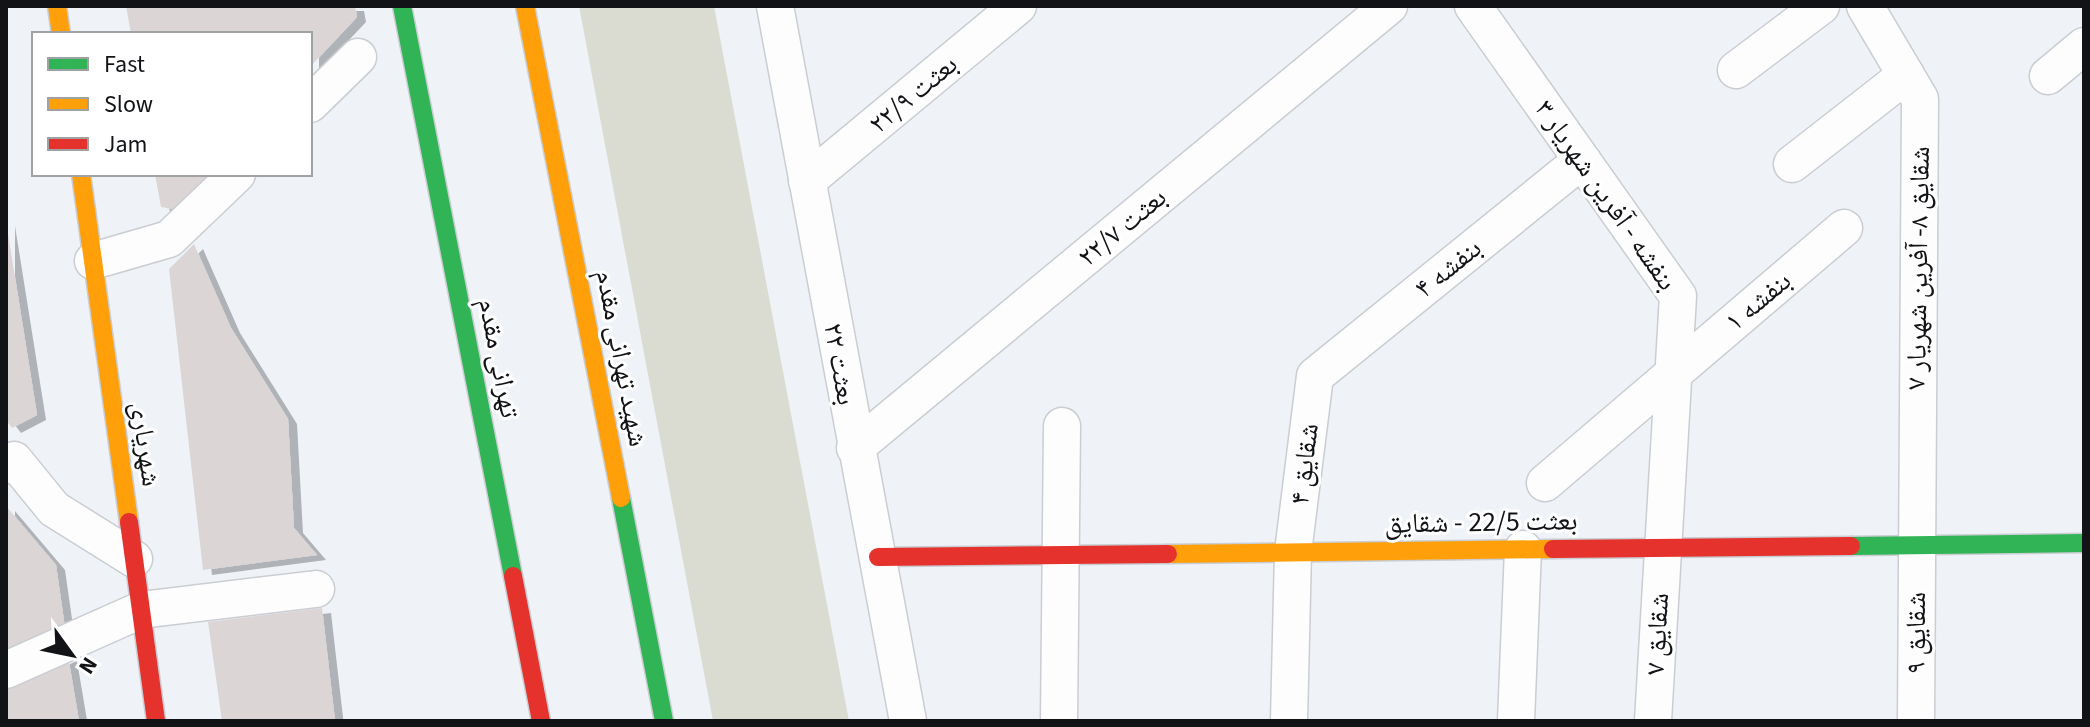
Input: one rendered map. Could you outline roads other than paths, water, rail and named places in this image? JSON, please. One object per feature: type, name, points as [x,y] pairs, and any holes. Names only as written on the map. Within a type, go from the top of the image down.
[{"type":"street","points":[[57,6],[61,32]]},
{"type":"street","name":"تهرانی مقدم","points":[[402,6],[541,721]]},
{"type":"street","name":"شهید تهرانی مقدم","points":[[525,6],[664,721]]},
{"type":"street","name":"بعثت ۲۲","points":[[775,6],[908,721]]},
{"type":"street","name":"بعثت ۲۲/۹","points":[[807,181],[1018,6]]},
{"type":"street","name":"بعثت ۲۲/۷","points":[[855,448],[1389,6]]},
{"type":"street","name":"بنفشه - آفرین شهریار ۳","points":[[1473,6],[1678,296],[1661,548]]},
{"type":"street","points":[[1736,70],[1821,6]]},
{"type":"street","name":"شقایق ۸- آفرین شهریار ۷","points":[[1865,6],[1920,99],[1916,545]]},
{"type":"street","points":[[2048,76],[2084,46]]},
{"type":"street","points":[[312,102],[358,57]]},
{"type":"street","points":[[1792,164],[1906,75]]},
{"type":"street","name":"بنفشه ۴","points":[[1315,376],[1582,160]]},
{"type":"street","name":"شهریاری","points":[[81,176],[156,721]]},
{"type":"street","points":[[93,261],[169,239],[235,176]]},
{"type":"street","name":"بنفشه ۱","points":[[1545,483],[1844,228]]},
{"type":"street","name":"شقایق ۴","points":[[1289,721],[1293,552],[1315,376]]},
{"type":"street","points":[[1059,721],[1062,426]]},
{"type":"street","points":[[9,458],[54,509],[134,559]]},
{"type":"street","name":"بعثت 22/5 - شقایق","points":[[878,557],[2084,543]]},
{"type":"street","name":"شقایق ۹","points":[[1916,545],[1916,721]]},
{"type":"street","name":"شقایق ۷","points":[[1653,721],[1661,548]]},
{"type":"street","points":[[1516,721],[1523,549]]},
{"type":"street","points":[[6,670],[141,610],[316,589]]}]
